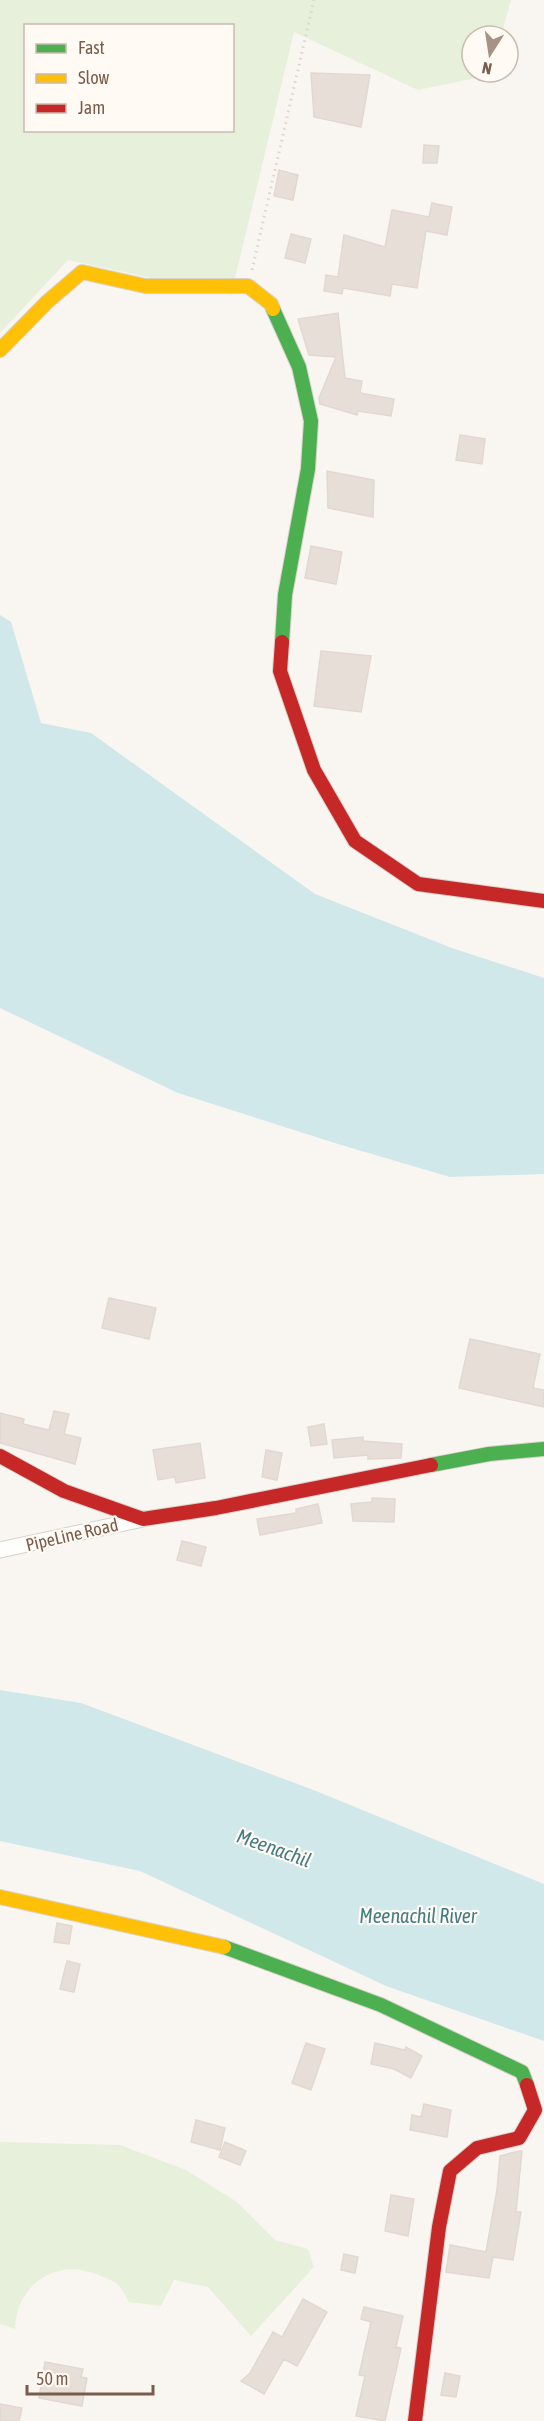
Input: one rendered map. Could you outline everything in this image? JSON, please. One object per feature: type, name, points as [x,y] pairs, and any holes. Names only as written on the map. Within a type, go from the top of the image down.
[{"type":"street","points":[[0,350],[47,302],[82,272],[145,286],[248,286],[271,304],[299,367],[311,421],[308,469],[285,595],[280,671],[314,770],[356,841],[418,884],[544,900]]},
{"type":"street","points":[[0,1456],[64,1491],[143,1519],[227,1506],[489,1454],[544,1449]]},
{"type":"street","name":"PipeLine Road","points":[[0,1550],[143,1519]]},
{"type":"street","points":[[0,1897],[237,1950],[381,2005],[522,2072],[535,2110],[519,2138],[477,2148],[450,2171],[439,2227],[415,2421]]},
{"type":"path","points":[[248,286],[314,0]]},
{"type":"green space","points":[[0,0],[511,0],[504,24],[460,24],[460,81],[418,90],[294,32],[231,295],[68,260],[0,333]]},
{"type":"green space","points":[[0,2142],[120,2145],[186,2170],[237,2202],[275,2240],[308,2249],[314,2267],[251,2336],[208,2287],[174,2280],[161,2306],[129,2302],[117,2284],[83,2270],[54,2272],[42,2278],[31,2287],[23,2299],[17,2313],[15,2329],[0,2324]]},
{"type":"water","points":[[0,615],[11,622],[41,723],[91,733],[315,894],[452,948],[544,978],[544,1174],[450,1177],[338,1144],[178,1093],[0,1008]]},
{"type":"water","name":"Meenachil River","points":[[0,1690],[81,1703],[311,1789],[544,1884],[544,2041],[386,1986],[140,1871],[0,1841]]},
{"type":"building","points":[[311,73],[370,75],[361,127],[314,117]]},
{"type":"building","points":[[424,145],[439,146],[437,163],[423,163]]},
{"type":"building","points":[[279,170],[298,175],[293,200],[274,196]]},
{"type":"building","points":[[432,203],[452,207],[447,235],[426,231],[417,288],[392,284],[390,296],[343,288],[342,294],[324,291],[326,275],[338,277],[344,235],[385,247],[392,210],[429,217]]},
{"type":"building","points":[[291,234],[311,239],[305,263],[285,258]]},
{"type":"building","points":[[338,313],[345,378],[362,381],[360,393],[394,399],[391,416],[358,411],[357,415],[320,404],[319,398],[336,357],[309,355],[298,319]]},
{"type":"building","points":[[460,435],[485,439],[482,464],[456,460]]},
{"type":"building","points":[[327,471],[374,480],[373,517],[328,508]]},
{"type":"building","points":[[311,546],[342,552],[336,584],[305,578]]},
{"type":"building","points":[[321,651],[371,656],[361,712],[314,706]]},
{"type":"building","points":[[109,1298],[156,1308],[149,1339],[102,1328]]},
{"type":"building","points":[[470,1339],[540,1354],[533,1388],[544,1390],[544,1407],[459,1388]]},
{"type":"building","points":[[54,1411],[69,1414],[64,1434],[81,1438],[75,1464],[0,1443],[0,1413],[24,1419],[23,1424],[49,1430]]},
{"type":"building","points":[[324,1424],[327,1444],[311,1446],[308,1427]]},
{"type":"building","points":[[363,1437],[363,1441],[402,1444],[401,1458],[368,1459],[368,1455],[334,1458],[332,1440]]},
{"type":"building","points":[[200,1443],[205,1478],[176,1483],[175,1477],[158,1480],[153,1450]]},
{"type":"building","points":[[266,1450],[282,1453],[277,1480],[262,1477]]},
{"type":"building","points":[[372,1498],[395,1499],[394,1522],[353,1521],[351,1504],[372,1502]]},
{"type":"building","points":[[318,1504],[322,1523],[260,1535],[257,1519],[296,1513],[296,1509]]},
{"type":"building","points":[[182,1541],[206,1547],[201,1566],[177,1560]]},
{"type":"building","points":[[57,1923],[72,1926],[69,1944],[54,1942]]},
{"type":"building","points":[[67,1961],[80,1964],[74,1992],[60,1989]]},
{"type":"building","points":[[306,2043],[325,2049],[311,2090],[292,2083]]},
{"type":"building","points":[[375,2043],[405,2050],[406,2047],[422,2056],[411,2078],[394,2069],[371,2064]]},
{"type":"building","points":[[424,2104],[451,2110],[447,2137],[410,2130],[412,2115],[421,2117]]},
{"type":"building","points":[[196,2120],[225,2128],[220,2150],[191,2142]]},
{"type":"building","points":[[225,2142],[246,2151],[240,2165],[219,2157]]},
{"type":"building","points":[[522,2151],[516,2212],[521,2212],[513,2260],[493,2257],[489,2278],[446,2272],[450,2245],[486,2252],[497,2190],[500,2156]]},
{"type":"building","points":[[391,2195],[414,2199],[408,2236],[385,2231]]},
{"type":"building","points":[[344,2254],[358,2257],[355,2273],[341,2270]]},
{"type":"building","points":[[303,2299],[327,2312],[297,2366],[284,2359],[264,2394],[241,2381],[250,2373],[273,2332],[282,2337]]},
{"type":"building","points":[[364,2307],[403,2316],[396,2347],[401,2348],[385,2421],[356,2416],[365,2376],[359,2375],[371,2322],[361,2319]]},
{"type":"building","points":[[45,2362],[83,2369],[81,2377],[87,2378],[82,2406],[39,2398]]},
{"type":"building","points":[[445,2373],[460,2376],[456,2397],[441,2395]]},
{"type":"building","points":[[0,2404],[22,2408],[19,2421],[0,2421]]},
{"type":"traffic: fast","points":[[273,309],[299,367],[311,421],[308,469],[285,595],[282,642]]},
{"type":"traffic: fast","points":[[431,1465],[489,1454],[544,1449]]},
{"type":"traffic: fast","points":[[224,1947],[381,2005],[522,2072],[527,2085]]},
{"type":"traffic: slow","points":[[0,350],[47,302],[82,272],[145,286],[248,286],[271,304],[273,309]]},
{"type":"traffic: slow","points":[[0,1897],[224,1947]]},
{"type":"traffic: jam","points":[[282,642],[280,671],[314,770],[355,841],[418,884],[544,901]]},
{"type":"traffic: jam","points":[[0,1456],[64,1491],[143,1519],[216,1508],[431,1465]]},
{"type":"traffic: jam","points":[[415,2421],[439,2227],[450,2171],[477,2148],[519,2138],[535,2110],[527,2085]]},
{"type":"water label","name":"Meenachil","points":[[274,1848]]}]
